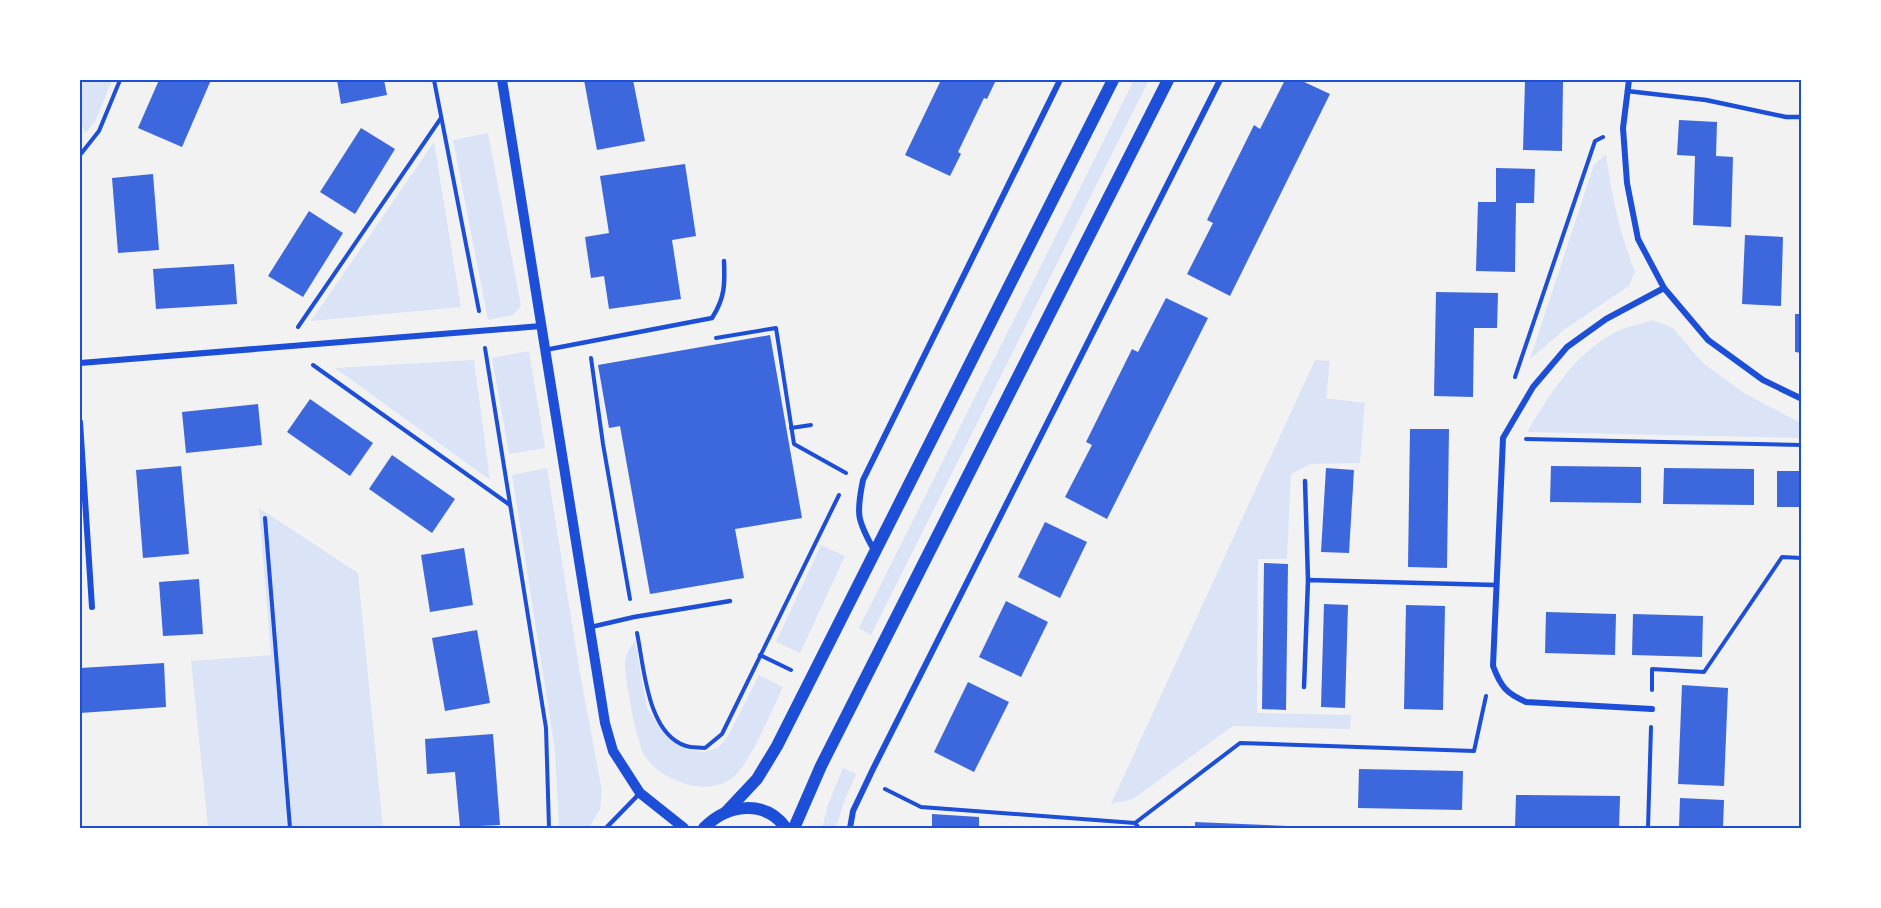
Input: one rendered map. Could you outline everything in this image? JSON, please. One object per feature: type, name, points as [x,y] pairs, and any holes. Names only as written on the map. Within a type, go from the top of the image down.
[{"type":"main road","points":[[726,812],[757,779],[777,747],[874,550],[1113,80]]},
{"type":"main road","points":[[794,828],[821,766],[1168,80]]},
{"type":"main road","points":[[704,828],[726,812],[741,808],[756,809],[770,814],[786,828]]},
{"type":"street","points":[[502,80],[605,723],[613,751],[640,793],[684,828]]},
{"type":"street","points":[[874,550],[862,528],[858,505],[863,480],[1060,80]]},
{"type":"street","points":[[850,828],[853,811],[868,780],[1220,80]]},
{"type":"street","points":[[1629,80],[1623,128],[1627,183],[1638,239],[1664,288],[1708,340],[1763,380],[1802,399]]},
{"type":"street","points":[[1652,709],[1526,702],[1509,695],[1499,682],[1493,666],[1503,438],[1533,387],[1567,347],[1606,319],[1664,288]]},
{"type":"street","points":[[80,363],[541,326]]},
{"type":"street","points":[[80,422],[92,607]]},
{"type":"lane","points":[[1627,91],[1706,100],[1786,117],[1802,117]]},
{"type":"lane","points":[[545,350],[712,318],[720,305],[723,294],[724,261]]},
{"type":"lane","points":[[1304,687],[1308,580],[1305,481]]},
{"type":"lane","points":[[1308,580],[1496,585]]},
{"type":"lane","points":[[589,628],[634,617],[729,601]]},
{"type":"lane","points":[[606,828],[640,793]]},
{"type":"path","points":[[80,155],[99,131],[120,80]]},
{"type":"path","points":[[434,80],[482,330],[546,728],[549,828]]},
{"type":"path","points":[[442,117],[286,345],[510,506]]},
{"type":"path","points":[[1513,383],[1594,141],[1623,128]]},
{"type":"path","points":[[707,340],[776,328],[794,444],[863,480]]},
{"type":"path","points":[[588,342],[603,444],[651,704],[669,735],[685,746],[705,748],[722,734],[849,474]]},
{"type":"path","points":[[791,428],[811,425]]},
{"type":"path","points":[[1503,438],[1802,445]]},
{"type":"path","points":[[265,518],[290,828]]},
{"type":"path","points":[[1648,828],[1653,669],[1704,672],[1782,557],[1802,558]]},
{"type":"path","points":[[868,780],[921,807],[1135,823],[1240,743],[1474,751],[1493,666]]},
{"type":"path","points":[[1135,823],[1139,828]]},
{"type":"shaded area","points":[[80,80],[112,80],[95,122],[85,133],[80,119]]},
{"type":"shaded area","points":[[1134,80],[1149,80],[871,635],[859,628]]},
{"type":"shaded area","points":[[488,133],[521,306],[513,315],[488,320],[453,140]]},
{"type":"shaded area","points":[[434,142],[461,307],[311,321]]},
{"type":"shaded area","points":[[1606,154],[1617,214],[1635,272],[1629,286],[1565,329],[1530,359],[1594,165]]},
{"type":"shaded area","points":[[1652,320],[1673,328],[1703,363],[1744,393],[1801,423],[1801,438],[1527,432],[1553,390],[1585,354],[1616,332]]},
{"type":"shaded area","points":[[529,351],[545,448],[509,454],[492,358]]},
{"type":"shaded area","points":[[474,360],[490,480],[335,368]]},
{"type":"shaded area","points":[[1315,360],[1330,361],[1326,398],[1365,403],[1360,463],[1310,464],[1291,474],[1287,559],[1258,559],[1257,713],[1351,715],[1350,729],[1233,726],[1133,799],[1111,804]]},
{"type":"shaded area","points":[[547,468],[580,673],[602,791],[600,809],[589,828],[559,828],[555,751],[512,475]]},
{"type":"shaded area","points":[[259,508],[358,573],[383,828],[208,828],[191,661],[271,655]]},
{"type":"shaded area","points":[[821,545],[845,556],[800,653],[776,642]]},
{"type":"shaded area","points":[[635,641],[647,708],[667,738],[686,749],[704,752],[718,748],[728,736],[759,675],[783,687],[746,762],[732,778],[721,784],[710,786],[685,784],[661,772],[644,755],[635,724],[625,669],[626,656]]},
{"type":"shaded area","points":[[843,768],[856,774],[836,828],[822,828],[828,805]]},
{"type":"building","points":[[159,80],[211,80],[182,147],[138,128]]},
{"type":"building","points":[[337,80],[384,80],[387,95],[341,104]]},
{"type":"building","points":[[584,80],[633,80],[645,141],[597,150]]},
{"type":"building","points":[[941,80],[996,80],[987,99],[984,98],[958,152],[961,154],[950,176],[905,155]]},
{"type":"building","points":[[1285,80],[1300,80],[1330,94],[1230,296],[1187,274],[1213,223],[1207,220],[1254,125],[1260,129]]},
{"type":"building","points":[[1581,80],[1581,82],[1563,82],[1562,151],[1523,150],[1525,81]]},
{"type":"building","points":[[1679,120],[1717,122],[1716,156],[1733,157],[1731,227],[1693,225],[1695,156],[1677,155]]},
{"type":"building","points":[[361,128],[395,149],[355,214],[320,192]]},
{"type":"building","points":[[685,164],[696,236],[672,240],[681,299],[609,309],[604,276],[591,278],[585,237],[609,233],[600,176]]},
{"type":"building","points":[[1496,168],[1535,169],[1534,203],[1516,203],[1515,272],[1476,271],[1478,202],[1496,202]]},
{"type":"building","points":[[153,174],[159,250],[118,253],[112,178]]},
{"type":"building","points":[[309,211],[343,233],[303,297],[268,276]]},
{"type":"building","points":[[1745,235],[1783,237],[1781,306],[1742,304]]},
{"type":"building","points":[[234,264],[237,304],[156,309],[153,269]]},
{"type":"building","points":[[1436,292],[1498,293],[1497,328],[1474,328],[1473,397],[1434,396]]},
{"type":"building","points":[[1166,298],[1208,318],[1107,519],[1065,497],[1092,445],[1086,442],[1132,349],[1138,352]]},
{"type":"building","points":[[1795,314],[1802,314],[1802,353],[1795,352]]},
{"type":"building","points":[[770,335],[802,518],[735,529],[744,578],[650,594],[620,426],[609,428],[598,365]]},
{"type":"building","points":[[310,399],[373,443],[350,476],[287,432]]},
{"type":"building","points":[[258,404],[262,445],[186,453],[182,412]]},
{"type":"building","points":[[1410,429],[1449,429],[1447,568],[1408,567]]},
{"type":"building","points":[[392,455],[455,499],[432,533],[369,489]]},
{"type":"building","points":[[181,466],[189,554],[143,558],[136,470]]},
{"type":"building","points":[[1551,466],[1641,467],[1641,503],[1550,502]]},
{"type":"building","points":[[1326,468],[1354,470],[1349,553],[1321,552]]},
{"type":"building","points":[[1664,468],[1754,469],[1754,505],[1663,504]]},
{"type":"building","points":[[1777,471],[1802,471],[1802,507],[1777,507]]},
{"type":"building","points":[[1045,522],[1087,542],[1060,598],[1018,577]]},
{"type":"building","points":[[464,548],[473,605],[430,612],[421,555]]},
{"type":"building","points":[[1264,563],[1288,564],[1286,710],[1262,709]]},
{"type":"building","points":[[199,579],[203,634],[163,636],[159,582]]},
{"type":"building","points":[[1006,601],[1048,622],[1021,677],[979,657]]},
{"type":"building","points":[[1324,604],[1348,605],[1345,708],[1321,707]]},
{"type":"building","points":[[1406,605],[1445,606],[1443,710],[1404,709]]},
{"type":"building","points":[[1546,612],[1616,614],[1615,655],[1545,653]]},
{"type":"building","points":[[1633,614],[1703,616],[1702,657],[1632,655]]},
{"type":"building","points":[[477,630],[490,703],[445,711],[432,638]]},
{"type":"building","points":[[164,663],[166,707],[80,713],[80,668]]},
{"type":"building","points":[[968,682],[1009,702],[974,772],[934,752]]},
{"type":"building","points":[[1682,685],[1728,688],[1724,786],[1678,784]]},
{"type":"building","points":[[493,734],[500,825],[460,827],[455,772],[427,774],[425,739]]},
{"type":"building","points":[[1359,769],[1463,771],[1462,810],[1358,808]]},
{"type":"building","points":[[1516,795],[1620,796],[1619,828],[1515,828]]},
{"type":"building","points":[[1680,798],[1724,800],[1723,828],[1679,828]]},
{"type":"building","points":[[932,814],[979,817],[979,828],[932,828]]},
{"type":"building","points":[[1195,822],[1313,827],[1313,828],[1195,828]]}]
